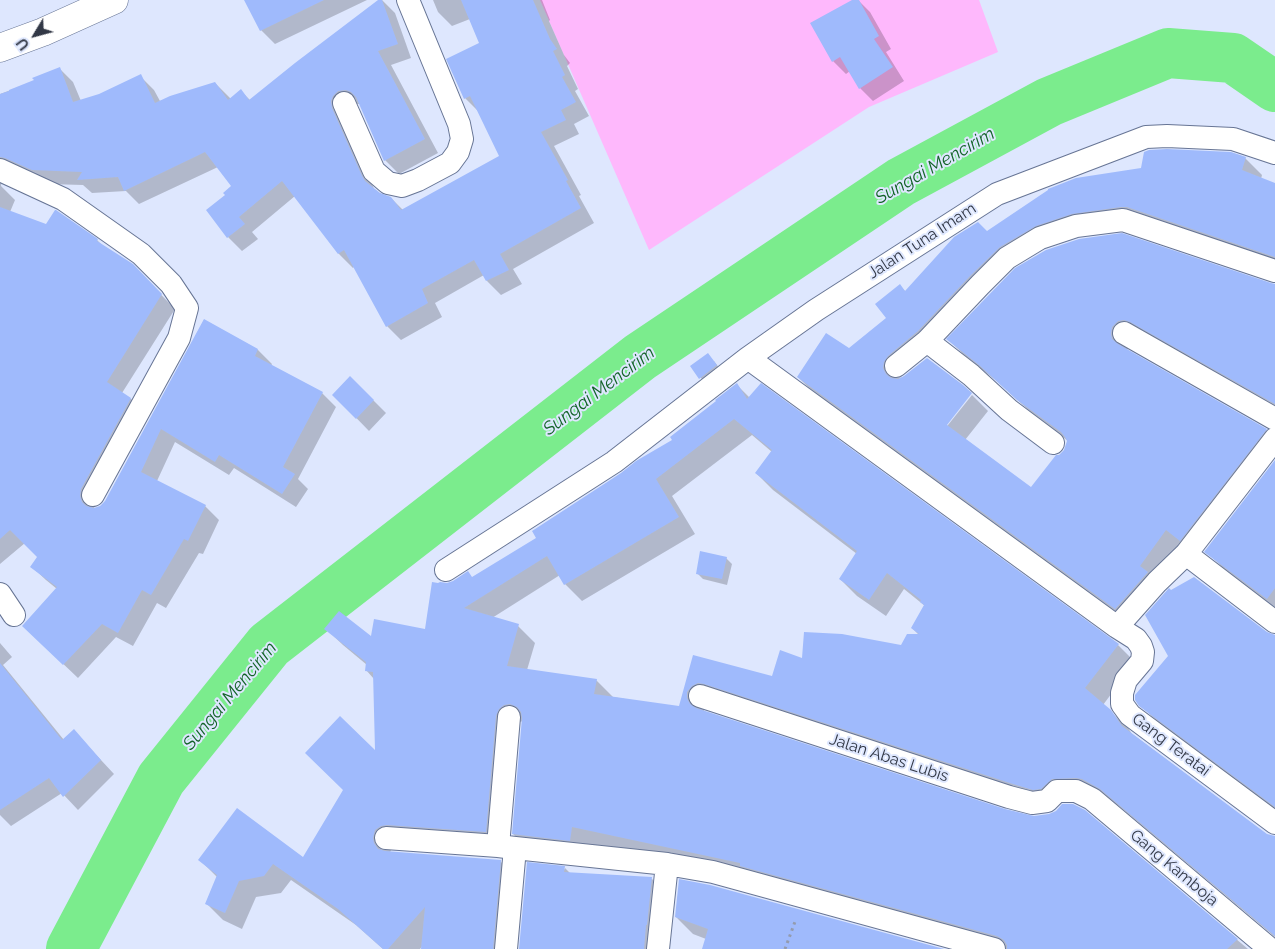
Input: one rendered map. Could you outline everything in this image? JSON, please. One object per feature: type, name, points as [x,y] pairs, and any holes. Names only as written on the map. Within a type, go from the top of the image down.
[{"type":"main road","points":[[0,48],[43,32],[114,0]]},
{"type":"street","points":[[344,103],[374,171],[388,183],[402,186],[418,180],[450,163],[458,152],[462,139],[459,124],[408,0]]},
{"type":"street","name":"Jalan Tuna Imam","points":[[446,570],[614,462],[748,358],[816,310],[997,194],[1146,137],[1233,139],[1275,152]]},
{"type":"street","points":[[0,170],[63,199],[141,254],[171,284],[186,308],[179,338],[93,496]]},
{"type":"street","points":[[896,366],[927,341],[1007,258],[1040,238],[1076,226],[1123,220],[1275,271]]},
{"type":"street","points":[[1124,333],[1275,419]]},
{"type":"street","points":[[927,341],[971,375],[1009,410],[1053,443]]},
{"type":"street","points":[[748,358],[1117,627],[1157,582],[1186,554],[1275,439]]},
{"type":"street","points":[[1186,554],[1275,622]]},
{"type":"street","points":[[0,594],[14,615]]},
{"type":"street","name":"Gang Teratai","points":[[1117,627],[1136,639],[1143,652],[1142,661],[1126,680],[1122,693],[1122,704],[1130,715],[1275,823]]},
{"type":"street","name":"Jalan Abas Lubis","points":[[700,696],[1032,803],[1047,801],[1057,792],[1076,791]]},
{"type":"street","points":[[506,949],[509,717]]},
{"type":"street","name":"Gang Kamboja","points":[[1076,791],[1092,799],[1270,949]]},
{"type":"street","points":[[386,838],[506,847],[668,864],[713,872],[994,949]]},
{"type":"street","points":[[658,949],[668,864]]},
{"type":"shaded area","points":[[540,0],[979,0],[998,52],[869,107],[649,250]]},
{"type":"building","points":[[244,0],[324,0],[260,31]]},
{"type":"building","points":[[378,0],[382,0],[398,44],[378,51],[425,139],[384,161],[356,97],[346,90],[338,91],[331,101],[332,108],[365,181],[380,193],[391,197],[401,210],[499,156],[470,96],[464,99],[446,59],[479,43],[461,0],[533,0],[550,39],[557,49],[553,51],[565,75],[562,77],[576,102],[561,110],[566,120],[541,132],[568,180],[566,181],[581,208],[500,254],[509,270],[486,281],[474,260],[422,289],[428,303],[386,327],[344,250],[338,254],[282,181],[239,217],[245,224],[227,238],[206,210],[225,195],[223,193],[231,186],[205,152],[124,191],[118,177],[77,180],[82,172],[32,170],[0,157],[0,94],[34,80],[32,78],[60,67],[73,102],[99,94],[141,74],[155,103],[170,96],[215,82],[228,100],[241,89],[249,100]]},
{"type":"building","points":[[852,0],[859,0],[879,36],[874,39],[893,67],[859,89],[840,57],[832,62],[810,23]]},
{"type":"building","points":[[1167,149],[1231,152],[1246,157],[1242,170],[1275,183],[1275,257],[1127,207],[1072,214],[1036,226],[1000,247],[918,331],[888,356],[883,368],[891,378],[898,379],[927,358],[963,385],[972,393],[947,425],[1031,487],[1056,455],[1059,455],[1064,450],[1067,441],[1065,437],[1061,432],[1017,400],[979,365],[946,339],[1015,268],[1046,250],[1079,239],[1122,233],[1275,284],[1275,404],[1130,322],[1118,321],[1112,327],[1112,339],[1118,344],[1267,429],[1180,541],[1166,530],[1140,566],[1148,572],[1115,609],[797,377],[826,333],[849,348],[886,318],[875,304],[900,284],[905,291],[954,237],[978,222],[987,231],[1048,189],[1076,178],[1141,168],[1144,152]]},
{"type":"building","points":[[0,207],[46,224],[56,210],[98,239],[97,241],[133,264],[162,294],[107,382],[131,398],[81,489],[80,496],[86,506],[94,508],[100,506],[105,501],[204,319],[258,349],[255,356],[323,392],[283,467],[295,474],[282,494],[219,455],[215,462],[161,429],[141,472],[206,505],[188,541],[184,539],[151,595],[142,590],[118,633],[102,624],[63,665],[22,626],[57,587],[30,567],[37,557],[10,530],[0,539]]},
{"type":"building","points":[[708,353],[717,365],[699,379],[690,366]]},
{"type":"building","points":[[350,376],[374,400],[356,419],[332,395]]},
{"type":"building","points":[[737,383],[747,399],[761,383],[1119,644],[1085,688],[1111,710],[1122,726],[1267,834],[1275,836],[1275,936],[1100,789],[1082,779],[1052,779],[1041,789],[1033,790],[698,683],[687,692],[690,704],[696,708],[1005,809],[1034,816],[1056,811],[1062,804],[1073,804],[1085,810],[1238,939],[1227,949],[1007,949],[1004,940],[997,936],[740,866],[740,863],[572,827],[570,841],[512,834],[522,718],[521,712],[517,707],[510,704],[504,705],[499,709],[496,716],[486,832],[387,825],[375,830],[373,838],[378,849],[385,851],[501,860],[493,949],[421,949],[425,907],[388,949],[383,949],[338,909],[273,864],[264,876],[239,881],[225,913],[205,904],[217,875],[198,860],[237,808],[303,857],[343,790],[305,753],[340,716],[375,750],[373,672],[365,671],[366,662],[324,629],[339,611],[371,636],[374,619],[425,629],[432,582],[447,583],[468,571],[472,577],[536,538],[532,531],[621,473],[636,461],[672,440],[670,437]],"holes":[[[734,419],[772,450],[755,473],[857,551],[839,579],[869,600],[887,573],[921,600],[920,602],[924,605],[911,628],[919,634],[907,634],[901,645],[842,634],[804,632],[802,658],[780,650],[772,676],[693,655],[679,706],[594,694],[597,679],[507,666],[519,624],[464,608],[547,556],[564,585],[679,517],[656,479]]]},
{"type":"building","points":[[1275,460],[1275,588],[1267,599],[1204,552]]},
{"type":"building","points":[[700,551],[727,557],[722,579],[696,574]]},
{"type":"building","points":[[1194,577],[1267,632],[1275,635],[1275,807],[1139,706],[1135,700],[1135,695],[1168,656],[1145,615],[1169,588],[1171,590]]},
{"type":"building","points":[[0,663],[62,740],[74,729],[101,760],[63,797],[49,778],[0,810]]},
{"type":"building","points":[[527,862],[565,866],[564,872],[652,877],[644,949],[519,949]]},
{"type":"building","points":[[679,879],[710,885],[944,949],[702,949],[708,929],[675,917]]},
{"type":"waterway","name":"Sungai Mencirim","points":[[71,949],[161,779],[269,645],[640,357],[901,182],[1049,102],[1168,53],[1233,58],[1275,87]]}]
